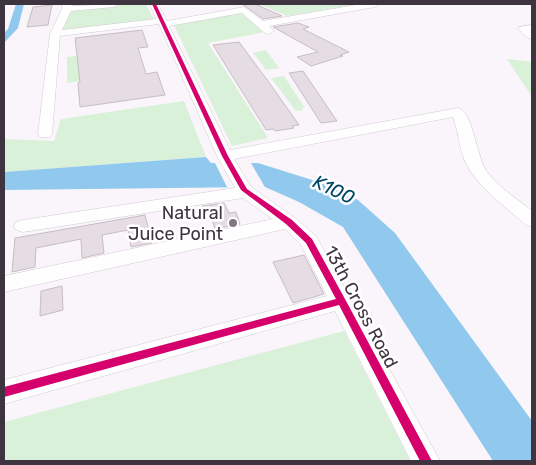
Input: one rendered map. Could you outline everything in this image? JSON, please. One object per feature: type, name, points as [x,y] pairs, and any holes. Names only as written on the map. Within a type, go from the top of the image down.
[{"type":"street","points":[[46,134],[55,34],[67,6],[114,4]]},
{"type":"street","points":[[23,226],[245,191],[227,159],[154,4]]},
{"type":"street","points":[[262,24],[375,4]]},
{"type":"street","points":[[55,34],[163,22],[244,10],[269,32]]},
{"type":"street","points":[[532,28],[523,29],[532,36]]},
{"type":"street","points":[[227,159],[458,112],[466,132],[471,157],[481,176],[532,221]]},
{"type":"street","name":"13th Cross Road","points":[[245,191],[289,222],[309,241],[426,461]]},
{"type":"street","points":[[4,284],[289,222]]},
{"type":"street","points":[[4,392],[342,301]]},
{"type":"green space","points":[[146,4],[154,20],[62,31],[70,11]]},
{"type":"green space","points":[[259,4],[357,4],[287,16]]},
{"type":"green space","points":[[242,12],[265,32],[208,43],[268,138],[232,146],[173,23]]},
{"type":"green space","points":[[266,50],[279,68],[266,70],[253,53]]},
{"type":"green space","points":[[94,54],[98,79],[67,83],[67,57]]},
{"type":"green space","points":[[507,59],[532,62],[532,97]]},
{"type":"green space","points":[[284,76],[305,108],[302,108],[303,110],[296,111],[271,78]]},
{"type":"green space","points":[[184,101],[206,157],[4,172],[4,139],[54,141],[61,119]]},
{"type":"green space","points":[[344,331],[410,461],[4,461],[4,422]]},
{"type":"water","points":[[16,4],[24,4],[18,28],[4,43],[4,33],[8,29]]},
{"type":"water","name":"K100","points":[[206,157],[211,163],[258,163],[325,184],[358,200],[395,233],[532,421],[532,461],[493,461],[343,227],[299,202],[265,187],[4,190],[4,172]]},
{"type":"pier","points":[[215,163],[251,163],[266,189],[228,189]]},
{"type":"building","points":[[242,4],[255,4],[282,16],[263,19]]},
{"type":"building","points":[[52,5],[48,25],[27,27],[33,7]]},
{"type":"building","points":[[298,23],[309,27],[303,29],[349,52],[340,55],[343,56],[311,66],[297,57],[318,52],[273,27]]},
{"type":"building","points":[[142,30],[148,47],[138,48],[146,74],[157,72],[165,95],[80,107],[78,83],[80,82],[75,38]]},
{"type":"building","points":[[239,42],[299,125],[292,126],[294,128],[275,131],[273,129],[266,130],[213,45]]},
{"type":"building","points":[[303,71],[337,121],[321,123],[289,73]]},
{"type":"building","points":[[224,203],[229,213],[236,212],[240,224],[215,229],[211,216],[207,217],[202,206]]},
{"type":"building","points":[[145,215],[152,243],[131,247],[128,230],[102,235],[104,253],[82,258],[81,239],[36,248],[35,267],[12,272],[15,238]]},
{"type":"building","points":[[304,255],[324,294],[293,303],[273,262]]},
{"type":"building","points":[[62,286],[63,310],[40,316],[41,291]]},
{"type":"cycle path","points":[[154,4],[225,156],[244,190],[289,222],[309,241],[426,461]]},
{"type":"cycle path","points":[[4,392],[342,301]]},
{"type":"place","name":"Natural Juice Point","points":[[233,223]]}]
